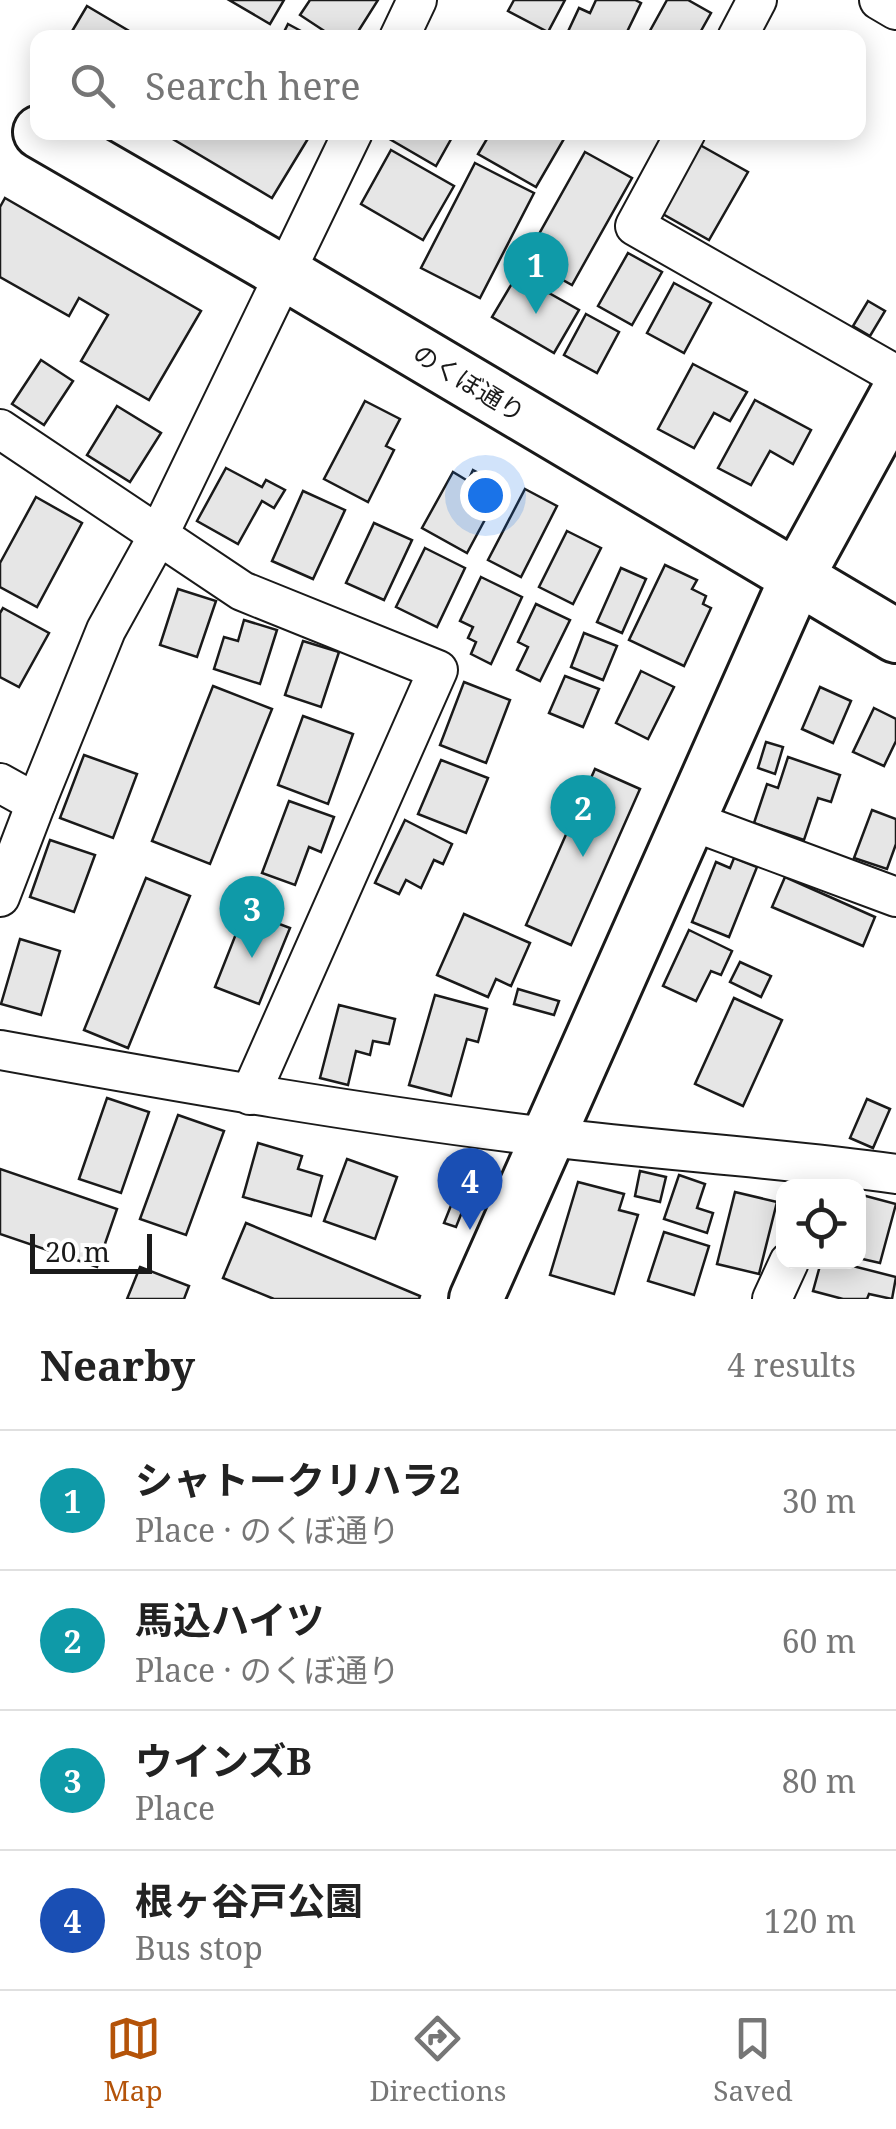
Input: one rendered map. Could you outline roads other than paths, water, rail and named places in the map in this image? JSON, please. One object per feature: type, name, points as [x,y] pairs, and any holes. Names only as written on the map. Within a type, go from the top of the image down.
[{"type":"street","points":[[403,30],[417,0]]},
{"type":"street","points":[[741,30],[757,0]]},
{"type":"street","points":[[879,0],[896,10]]},
{"type":"street","name":"のくぼ通り","points":[[0,109],[30,127]]},
{"type":"street","name":"のくぼ通り","points":[[53,140],[896,636]]},
{"type":"street","points":[[0,897],[106,630],[158,536],[349,140]]},
{"type":"street","points":[[682,140],[635,226],[896,374]]},
{"type":"street","points":[[476,1299],[796,577],[896,396]]},
{"type":"street","points":[[0,430],[242,590],[438,670],[250,1095]]},
{"type":"street","points":[[0,783],[36,803]]},
{"type":"street","points":[[689,820],[896,897]]},
{"type":"street","points":[[0,1050],[250,1095],[826,1176],[896,1174]]},
{"type":"street","points":[[772,1299],[785,1269]]},
{"type":"place","name":"シャトークリハラ2","points":[[536,314]]},
{"type":"place","name":"馬込ハイツ","points":[[583,857]]},
{"type":"place","name":"ウインズB","points":[[252,958]]},
{"type":"place","name":"根ヶ谷戸公園","points":[[470,1230]]}]
